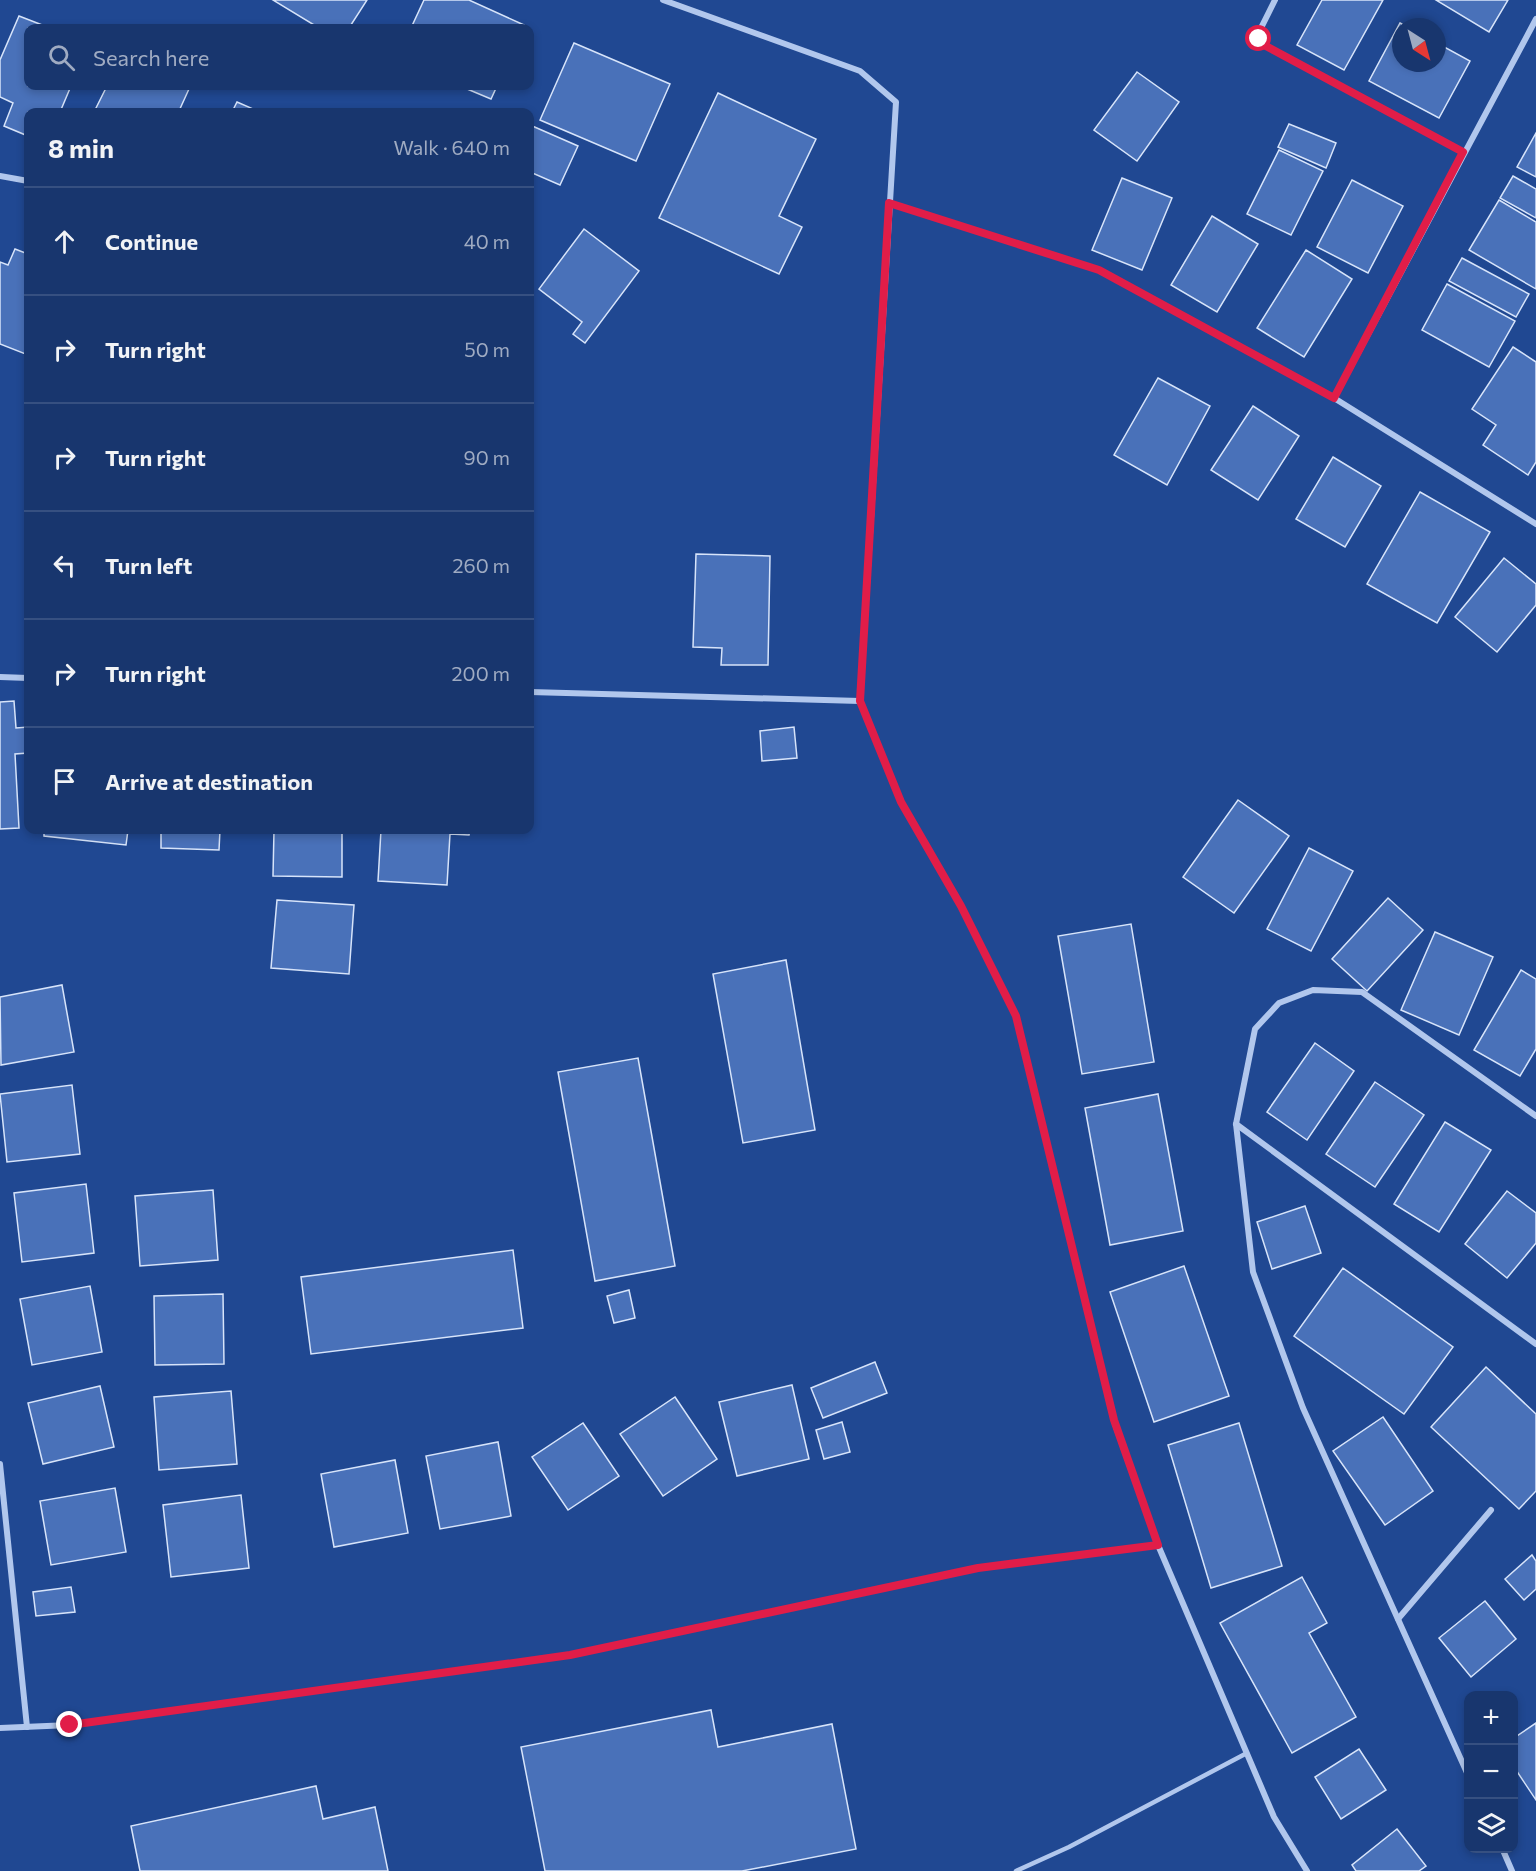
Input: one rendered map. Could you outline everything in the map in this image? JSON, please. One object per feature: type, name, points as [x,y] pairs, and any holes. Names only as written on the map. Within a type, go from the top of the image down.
[{"type":"street","points":[[663,0],[860,71],[896,102],[860,701],[901,802],[961,906],[1016,1016],[1114,1420],[1158,1545],[1274,1817],[1307,1871]]},
{"type":"street","points":[[1275,0],[1258,34],[1264,45],[1463,152]]},
{"type":"street","points":[[1334,398],[1463,152],[1536,19]]},
{"type":"street","points":[[0,176],[24,180]]},
{"type":"street","points":[[889,203],[1099,270],[1334,398],[1536,524]]},
{"type":"street","points":[[0,677],[24,678]]},
{"type":"street","points":[[534,692],[860,701]]},
{"type":"street","points":[[1464,1766],[1303,1408],[1253,1272],[1236,1124],[1255,1029],[1279,1003],[1313,990],[1362,993],[1536,1116]]},
{"type":"street","points":[[1236,1124],[1536,1344]]},
{"type":"street","points":[[0,1464],[27,1727]]},
{"type":"street","points":[[1398,1619],[1491,1510]]},
{"type":"street","points":[[0,1728],[70,1725],[570,1655],[978,1568],[1158,1545]]},
{"type":"street","points":[[1504,1853],[1512,1871]]},
{"type":"lane","points":[[1016,1871],[1069,1847],[1247,1753]]},
{"type":"building","points":[[273,0],[367,0],[352,24],[312,24]]},
{"type":"building","points":[[424,0],[469,0],[522,24],[413,24]]},
{"type":"building","points":[[1322,0],[1383,0],[1344,70],[1297,45]]},
{"type":"building","points":[[1436,0],[1508,0],[1489,32]]},
{"type":"building","points":[[19,16],[40,24],[24,24],[24,90],[69,90],[62,108],[24,108],[24,134],[4,126],[13,103],[0,97],[0,60]]},
{"type":"building","points":[[1392,38],[1392,72],[1446,72],[1446,48],[1470,61],[1439,118],[1369,81]]},
{"type":"building","points":[[574,43],[670,84],[636,161],[540,120]]},
{"type":"building","points":[[1137,72],[1179,102],[1137,161],[1094,130]]},
{"type":"building","points":[[105,90],[189,90],[180,108],[96,108]]},
{"type":"building","points":[[470,90],[495,90],[491,99]]},
{"type":"building","points":[[718,93],[816,139],[779,216],[802,227],[779,274],[659,218]]},
{"type":"building","points":[[237,102],[251,108],[234,108]]},
{"type":"building","points":[[1289,124],[1336,143],[1326,168],[1278,147]]},
{"type":"building","points":[[534,127],[578,146],[560,185],[534,174]]},
{"type":"building","points":[[1536,133],[1536,177],[1517,167]]},
{"type":"building","points":[[1279,150],[1323,171],[1291,235],[1247,214]]},
{"type":"building","points":[[1513,176],[1536,189],[1536,218],[1500,198]]},
{"type":"building","points":[[1122,178],[1172,198],[1142,270],[1092,250]]},
{"type":"building","points":[[1352,180],[1403,206],[1368,273],[1317,247]]},
{"type":"building","points":[[1499,200],[1536,222],[1536,289],[1469,250]]},
{"type":"building","points":[[1212,216],[1258,244],[1217,312],[1171,285]]},
{"type":"building","points":[[584,229],[639,271],[585,343],[573,334],[582,322],[539,289]]},
{"type":"building","points":[[15,249],[24,252],[24,353],[0,344],[0,262],[8,265]]},
{"type":"building","points":[[1306,250],[1352,279],[1304,357],[1257,328]]},
{"type":"building","points":[[1462,258],[1529,294],[1516,317],[1449,281]]},
{"type":"building","points":[[1447,284],[1515,321],[1489,367],[1422,330]]},
{"type":"building","points":[[1513,347],[1536,362],[1536,462],[1528,475],[1483,445],[1496,425],[1472,409]]},
{"type":"building","points":[[1158,378],[1210,406],[1167,485],[1114,455]]},
{"type":"building","points":[[1253,406],[1299,436],[1258,500],[1211,470]]},
{"type":"building","points":[[1333,457],[1381,486],[1345,547],[1296,519]]},
{"type":"building","points":[[1420,492],[1490,532],[1437,623],[1367,584]]},
{"type":"building","points":[[696,554],[770,556],[768,665],[721,665],[722,648],[693,647]]},
{"type":"building","points":[[1504,558],[1536,584],[1536,605],[1497,652],[1455,617]]},
{"type":"building","points":[[14,701],[16,728],[24,727],[24,753],[15,754],[19,828],[0,829],[0,702]]},
{"type":"building","points":[[794,727],[797,758],[762,761],[760,731]]},
{"type":"building","points":[[1238,800],[1289,836],[1234,913],[1183,877]]},
{"type":"building","points":[[44,834],[127,834],[126,845],[44,836]]},
{"type":"building","points":[[161,834],[220,834],[219,850],[161,848]]},
{"type":"building","points":[[274,834],[342,834],[342,877],[273,876]]},
{"type":"building","points":[[381,834],[450,834],[447,885],[378,881]]},
{"type":"building","points":[[1309,848],[1353,871],[1311,951],[1267,929]]},
{"type":"building","points":[[1388,898],[1423,930],[1367,991],[1332,959]]},
{"type":"building","points":[[277,900],[354,905],[349,974],[271,968]]},
{"type":"building","points":[[1131,924],[1154,1062],[1082,1074],[1058,936]]},
{"type":"building","points":[[1435,932],[1493,957],[1459,1035],[1401,1010]]},
{"type":"building","points":[[786,960],[815,1130],[743,1143],[713,974]]},
{"type":"building","points":[[1521,970],[1536,979],[1536,1049],[1520,1076],[1474,1050]]},
{"type":"building","points":[[62,985],[74,1052],[1,1065],[0,997]]},
{"type":"building","points":[[1315,1043],[1354,1071],[1307,1140],[1267,1112]]},
{"type":"building","points":[[638,1058],[675,1266],[595,1281],[558,1072]]},
{"type":"building","points":[[1375,1082],[1424,1115],[1375,1187],[1326,1154]]},
{"type":"building","points":[[72,1085],[80,1154],[7,1162],[0,1094]]},
{"type":"building","points":[[1158,1094],[1183,1231],[1110,1245],[1085,1108]]},
{"type":"building","points":[[1445,1122],[1491,1150],[1439,1232],[1394,1204]]},
{"type":"building","points":[[86,1184],[94,1253],[22,1262],[14,1193]]},
{"type":"building","points":[[213,1190],[218,1260],[140,1266],[135,1196]]},
{"type":"building","points":[[1507,1191],[1536,1213],[1536,1243],[1507,1278],[1465,1244]]},
{"type":"building","points":[[1305,1206],[1321,1253],[1272,1269],[1257,1222]]},
{"type":"building","points":[[513,1250],[523,1328],[311,1354],[301,1277]]},
{"type":"building","points":[[1184,1266],[1229,1396],[1154,1422],[1110,1292]]},
{"type":"building","points":[[1343,1268],[1453,1347],[1404,1414],[1294,1336]]},
{"type":"building","points":[[90,1286],[102,1352],[32,1365],[20,1299]]},
{"type":"building","points":[[629,1290],[635,1318],[614,1323],[607,1296]]},
{"type":"building","points":[[223,1294],[224,1364],[155,1365],[154,1296]]},
{"type":"building","points":[[875,1362],[887,1393],[823,1418],[811,1388]]},
{"type":"building","points":[[1486,1367],[1536,1414],[1536,1491],[1519,1509],[1431,1427]]},
{"type":"building","points":[[792,1385],[809,1459],[737,1476],[719,1402]]},
{"type":"building","points":[[100,1386],[114,1447],[43,1464],[28,1403]]},
{"type":"building","points":[[231,1391],[237,1464],[159,1470],[154,1397]]},
{"type":"building","points":[[675,1397],[717,1459],[663,1496],[620,1434]]},
{"type":"building","points":[[1383,1417],[1433,1491],[1385,1525],[1333,1451]]},
{"type":"building","points":[[842,1422],[850,1452],[824,1459],[816,1430]]},
{"type":"building","points":[[583,1423],[619,1476],[568,1510],[532,1457]]},
{"type":"building","points":[[1239,1423],[1282,1566],[1211,1588],[1168,1445]]},
{"type":"building","points":[[498,1442],[511,1516],[440,1529],[426,1456]]},
{"type":"building","points":[[395,1460],[408,1533],[334,1547],[321,1474]]},
{"type":"building","points":[[115,1488],[126,1552],[51,1565],[40,1501]]},
{"type":"building","points":[[241,1495],[249,1568],[171,1577],[163,1505]]},
{"type":"building","points":[[1532,1555],[1536,1561],[1536,1589],[1524,1600],[1505,1579]]},
{"type":"building","points":[[1302,1577],[1327,1623],[1309,1633],[1356,1717],[1292,1753],[1220,1623]]},
{"type":"building","points":[[71,1587],[75,1612],[36,1616],[33,1592]]},
{"type":"building","points":[[1485,1601],[1516,1639],[1471,1677],[1439,1638]]},
{"type":"building","points":[[711,1710],[718,1747],[832,1724],[856,1849],[742,1871],[545,1871],[521,1747]]},
{"type":"building","points":[[1536,1723],[1536,1800],[1518,1773],[1518,1735]]},
{"type":"building","points":[[1359,1749],[1386,1790],[1341,1819],[1315,1777]]},
{"type":"building","points":[[316,1786],[323,1819],[375,1807],[388,1871],[140,1871],[131,1826]]},
{"type":"building","points":[[1397,1829],[1426,1866],[1419,1871],[1356,1871],[1352,1865]]},
{"type":"route","points":[[70,1725],[570,1655],[978,1568],[1158,1545],[1114,1420],[1016,1016],[961,906],[901,802],[860,701],[889,203],[1099,270],[1334,398],[1463,152],[1264,45],[1259,39]]}]
